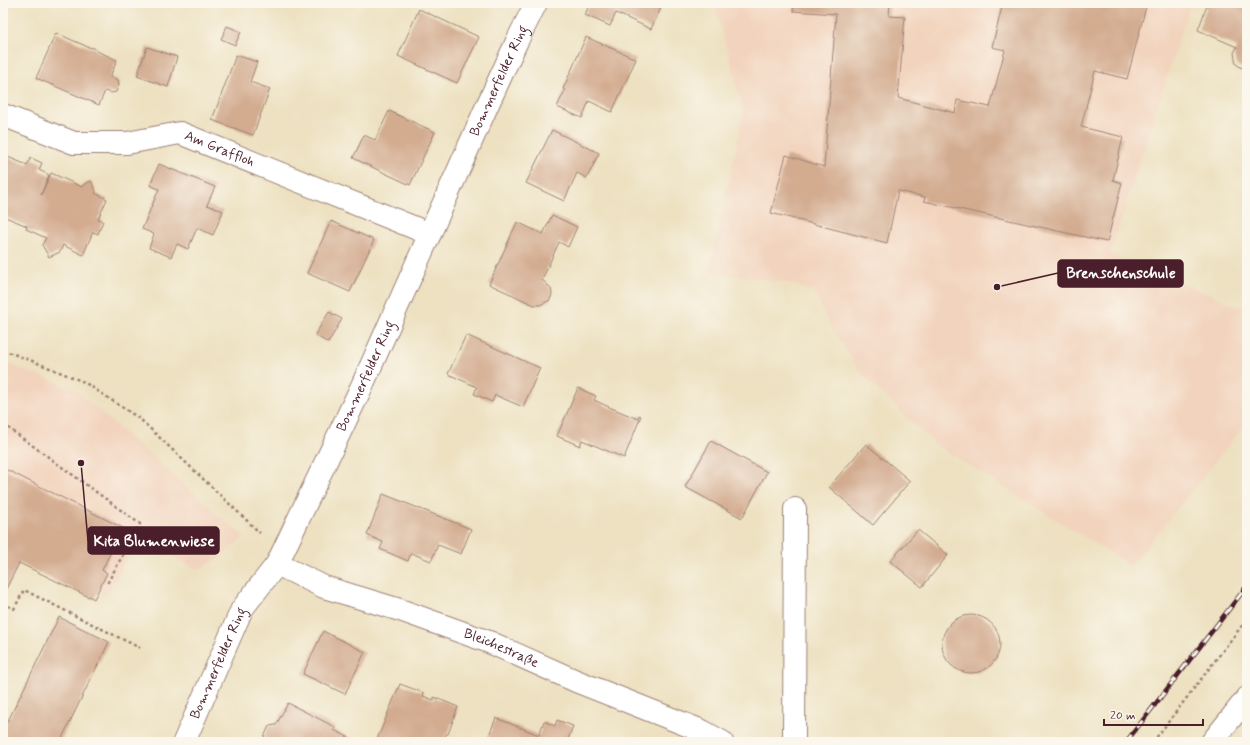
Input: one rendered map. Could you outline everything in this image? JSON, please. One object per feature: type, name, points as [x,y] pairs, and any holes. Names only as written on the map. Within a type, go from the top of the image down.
[{"type":"street","name":"Bommerfelder Ring","points":[[184,742],[242,609],[277,564],[361,388],[516,41],[536,3]]},
{"type":"street","name":"Am Graffloh","points":[[3,115],[74,143],[127,143],[180,133],[430,234]]},
{"type":"street","points":[[794,742],[795,509]]},
{"type":"street","name":"Bleichestraße","points":[[277,564],[324,587],[400,610],[489,642],[700,737],[722,742]]},
{"type":"street","points":[[1212,742],[1247,698]]},
{"type":"path","points":[[3,350],[84,382],[140,419],[260,533],[277,564]]},
{"type":"path","points":[[3,424],[140,524],[108,582],[104,580]]},
{"type":"path","points":[[3,603],[14,609],[24,590],[140,648]]},
{"type":"path","points":[[1153,742],[1247,619]]},
{"type":"shaded area","points":[[714,3],[1191,3],[1110,253],[1247,310],[1247,422],[1131,566],[936,445],[860,372],[828,321],[814,292],[789,283],[709,272],[744,111]]},
{"type":"shaded area","points":[[3,362],[74,389],[244,537],[220,558],[198,569],[137,539],[106,596],[3,550]]},
{"type":"building","points":[[590,3],[649,3],[661,8],[651,29],[616,13],[610,26],[585,15]]},
{"type":"building","points":[[794,3],[890,3],[889,16],[905,17],[898,98],[955,113],[957,100],[990,107],[1005,50],[992,47],[1003,3],[1147,3],[1127,79],[1095,71],[1081,127],[1123,137],[1113,180],[1122,183],[1107,242],[924,201],[925,197],[898,191],[887,243],[771,213],[786,155],[824,167],[836,14],[793,11]]},
{"type":"building","points":[[1208,3],[1247,3],[1247,70],[1236,64],[1234,53],[1237,47],[1198,30]]},
{"type":"building","points":[[419,9],[479,37],[457,83],[398,56]]},
{"type":"building","points":[[227,26],[241,32],[235,45],[221,39]]},
{"type":"building","points":[[56,33],[88,47],[94,48],[99,52],[117,60],[110,77],[118,80],[119,84],[116,92],[111,93],[105,91],[99,105],[36,78]]},
{"type":"building","points":[[586,37],[636,59],[612,112],[589,101],[582,118],[557,107],[565,90],[563,89]]},
{"type":"building","points":[[147,47],[177,57],[168,87],[137,76]]},
{"type":"building","points":[[236,55],[257,62],[250,82],[270,89],[253,135],[212,120]]},
{"type":"building","points":[[389,111],[435,132],[410,185],[353,158],[364,135],[375,140]]},
{"type":"building","points":[[552,130],[599,153],[587,178],[577,173],[564,201],[526,183]]},
{"type":"building","points":[[3,155],[27,165],[31,158],[42,163],[39,170],[49,175],[41,195],[51,173],[82,187],[91,181],[96,191],[95,193],[107,199],[98,219],[103,221],[98,234],[93,232],[83,255],[63,245],[60,252],[49,257],[42,245],[46,238],[26,229],[27,226],[3,216]]},
{"type":"building","points":[[159,164],[215,187],[207,205],[223,211],[213,235],[197,228],[188,249],[177,244],[171,257],[149,248],[154,234],[142,229],[159,189],[150,185]]},
{"type":"building","points":[[552,215],[577,227],[568,247],[559,242],[542,280],[551,289],[552,294],[550,300],[540,305],[534,305],[489,284],[517,222],[543,234]]},
{"type":"building","points":[[331,221],[374,240],[350,292],[307,273]]},
{"type":"building","points":[[329,312],[342,319],[328,343],[315,335]]},
{"type":"building","points":[[466,335],[540,368],[523,407],[495,395],[492,402],[474,394],[477,387],[448,374]]},
{"type":"building","points":[[578,388],[596,396],[594,400],[609,407],[638,419],[639,415],[641,416],[624,458],[582,440],[580,446],[557,436]]},
{"type":"building","points":[[711,441],[767,472],[742,518],[685,487]]},
{"type":"building","points":[[866,444],[910,481],[873,525],[829,487]]},
{"type":"building","points":[[3,468],[123,528],[102,570],[107,573],[94,599],[19,563],[6,589],[3,587]]},
{"type":"building","points":[[383,494],[471,529],[461,554],[438,545],[431,561],[411,553],[408,561],[380,549],[383,542],[367,535]]},
{"type":"building","points":[[918,530],[948,555],[922,587],[890,561]]},
{"type":"building","points":[[971,615],[982,617],[995,628],[998,633],[1000,644],[998,655],[987,668],[982,671],[971,673],[960,671],[947,660],[944,655],[942,644],[944,633],[955,620],[960,617]]},
{"type":"building","points":[[59,617],[109,642],[60,742],[3,742],[3,731]]},
{"type":"building","points":[[323,631],[365,652],[345,694],[303,674]]},
{"type":"building","points":[[400,684],[424,693],[423,696],[434,700],[434,697],[458,707],[448,734],[446,734],[443,742],[376,742]]},
{"type":"building","points":[[288,703],[335,727],[334,730],[358,742],[267,742],[264,737],[269,726],[276,725]]},
{"type":"building","points":[[496,718],[539,735],[544,721],[555,726],[557,720],[573,726],[567,742],[486,742]]},
{"type":"railway","points":[[1126,742],[1247,586]]},
{"type":"place","name":"Brenschenschule","points":[[997,287]]},
{"type":"place","name":"Kita Blumenwiese","points":[[81,463]]}]
